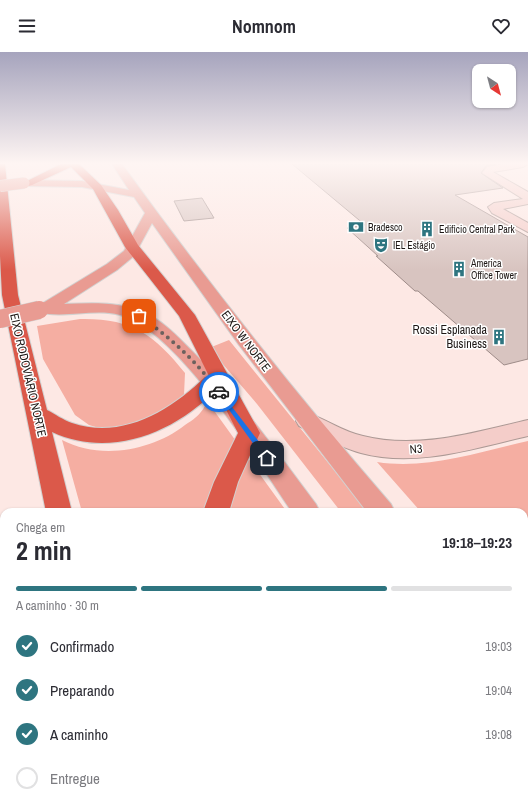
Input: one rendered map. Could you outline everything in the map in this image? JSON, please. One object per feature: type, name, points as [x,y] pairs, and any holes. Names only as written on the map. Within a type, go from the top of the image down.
[{"type":"highway","name":"EIXO RODOVIÁRIO NORTE","points":[[3,199],[10,295],[58,508]]},
{"type":"highway","points":[[105,199],[132,247],[188,315],[249,433],[226,482],[217,508]]},
{"type":"highway","points":[[36,414],[72,431],[98,436],[129,434],[154,426],[176,413],[197,398],[212,382]]},
{"type":"main road","name":"EIXO W NORTE","points":[[142,199],[245,340],[307,421],[379,508]]},
{"type":"main road","points":[[41,310],[112,267],[129,253],[152,212]]},
{"type":"main road","points":[[0,319],[41,310],[97,308],[120,310],[139,316],[162,332],[212,382],[304,508]]},
{"type":"street","points":[[528,201],[494,207],[496,210],[528,228]]},
{"type":"street","name":"N3","points":[[307,421],[362,445],[385,450],[407,451],[415,451],[528,428]]},
{"type":"shaded area","points":[[80,319],[98,319],[127,325],[140,331],[163,348],[185,373],[184,395],[178,404],[133,428],[99,428],[89,425],[75,415],[43,359],[37,326]]},
{"type":"shaded area","points":[[229,340],[365,508],[338,508],[257,404],[209,348]]},
{"type":"shaded area","points":[[210,405],[284,508],[81,508],[62,440],[93,450],[125,450],[142,446],[172,434],[196,417],[205,406]]},
{"type":"shaded area","points":[[528,441],[528,508],[417,508],[377,462],[415,464],[472,455]]},
{"type":"building","points":[[203,199],[214,218],[184,221],[174,201]]},
{"type":"building","points":[[334,199],[462,199],[528,237],[528,359],[504,365],[418,291],[415,291],[347,228],[365,225]]},
{"type":"way so far","points":[[139,316],[162,332],[212,382],[219,392]]},
{"type":"place","name":"Bradesco","points":[[356,227]]},
{"type":"place","name":"Edificio Central Park","points":[[427,229]]},
{"type":"place","name":"IEL Estágio","points":[[381,245]]},
{"type":"place","name":"America Office Tower","points":[[459,269]]},
{"type":"place","name":"Rossi Esplanada Business","points":[[499,337]]},
{"type":"route","points":[[219,392],[267,458]]}]
